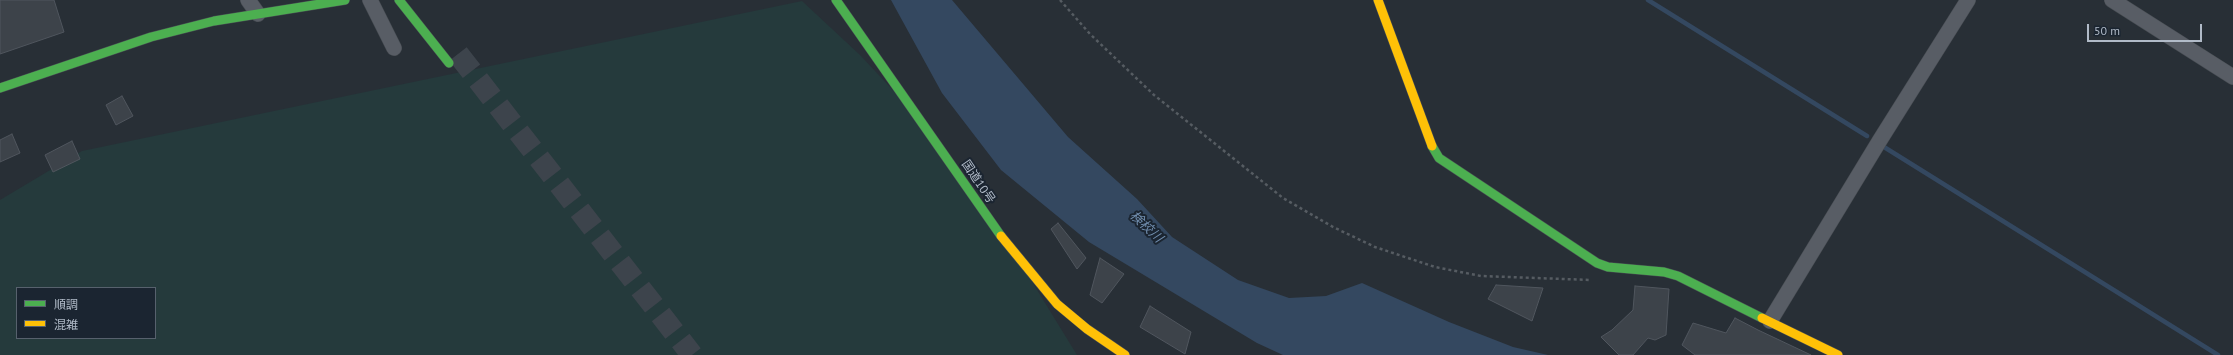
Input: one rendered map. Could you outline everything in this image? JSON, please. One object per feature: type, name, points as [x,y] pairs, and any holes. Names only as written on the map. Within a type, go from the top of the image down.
[{"type":"main road","points":[[0,88],[151,37],[214,21],[345,0]]},
{"type":"main road","points":[[399,0],[449,63]]},
{"type":"main road","name":"国道10号","points":[[836,0],[996,230],[1026,269],[1058,304],[1087,329],[1125,355]]},
{"type":"main road","points":[[1378,0],[1431,145],[1439,158],[1597,263],[1614,267],[1664,272],[1678,276],[1838,355]]},
{"type":"street","points":[[248,0],[258,14]]},
{"type":"street","points":[[370,0],[394,48]]},
{"type":"street","points":[[1770,322],[1880,140],[1968,0]]},
{"type":"street","points":[[2112,0],[2233,77]]},
{"type":"path","points":[[1060,0],[1090,34],[1154,95],[1284,198],[1333,227],[1375,247],[1435,267],[1480,276],[1598,281],[1614,267]]},
{"type":"green space","points":[[802,1],[860,55],[920,119],[1015,254],[1077,355],[0,355],[0,200],[82,151]]},
{"type":"water","name":"検校川","points":[[891,0],[952,0],[1068,137],[1137,199],[1172,237],[1238,280],[1289,298],[1326,296],[1362,283],[1449,322],[1513,347],[1548,355],[1283,355],[1257,343],[1089,242],[1001,170],[942,93]]},
{"type":"building","points":[[0,0],[54,0],[64,32],[0,54]]},
{"type":"building","points":[[122,96],[133,116],[116,125],[106,105]]},
{"type":"building","points":[[12,134],[20,153],[0,162],[0,140]]},
{"type":"building","points":[[72,141],[80,159],[53,172],[45,155]]},
{"type":"building","points":[[1058,223],[1086,258],[1077,269],[1051,229]]},
{"type":"building","points":[[1100,258],[1124,274],[1102,303],[1090,295]]},
{"type":"building","points":[[1496,285],[1543,288],[1532,321],[1488,299]]},
{"type":"building","points":[[1635,286],[1669,289],[1666,335],[1655,340],[1648,338],[1633,355],[1619,355],[1601,337],[1612,330],[1633,310]]},
{"type":"building","points":[[1150,306],[1191,332],[1185,354],[1140,327]]},
{"type":"building","points":[[1735,318],[1811,355],[1695,355],[1682,345],[1693,323],[1726,333]]},
{"type":"waterway","points":[[1648,0],[1867,136]]},
{"type":"waterway","points":[[1884,147],[2218,355]]},
{"type":"tunnel","points":[[458,54],[692,355]]},
{"type":"traffic: fast","points":[[0,88],[151,37],[214,21],[345,0]]},
{"type":"traffic: fast","points":[[399,0],[449,63]]},
{"type":"traffic: fast","points":[[836,0],[1001,236]]},
{"type":"traffic: fast","points":[[1432,146],[1439,158],[1597,263],[1608,267],[1664,272],[1678,276],[1762,318]]},
{"type":"traffic: slow","points":[[1378,0],[1432,146]]},
{"type":"traffic: slow","points":[[1001,236],[1057,304],[1087,329],[1125,355]]},
{"type":"traffic: slow","points":[[1762,318],[1838,355]]}]
